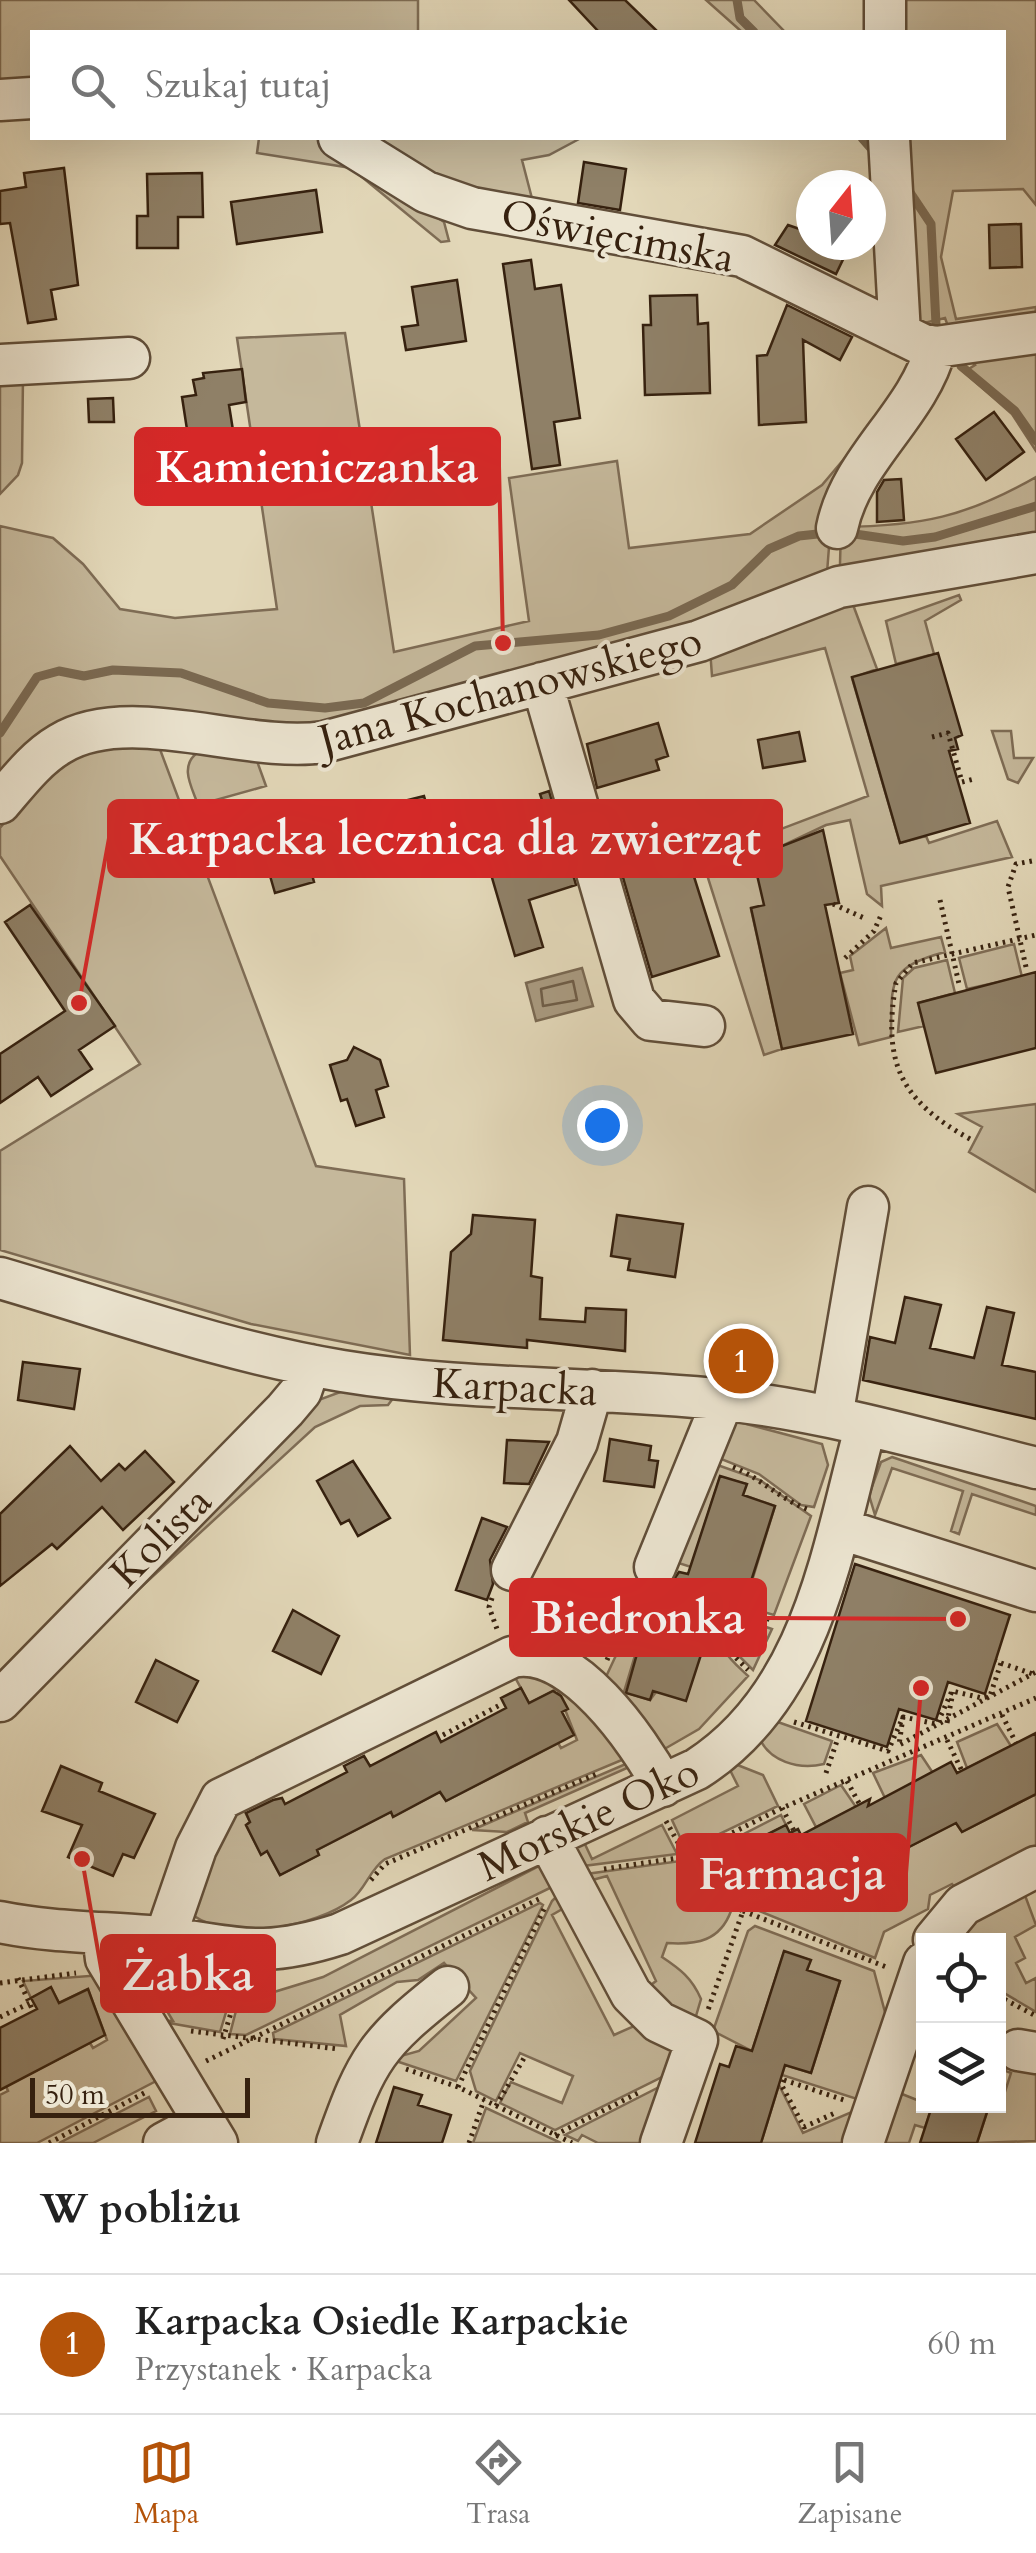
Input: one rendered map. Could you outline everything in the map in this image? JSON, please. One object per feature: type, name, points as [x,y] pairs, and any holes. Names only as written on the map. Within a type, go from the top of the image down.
[{"type":"street","points":[[885,0],[886,30]]},
{"type":"street","points":[[0,100],[30,98]]},
{"type":"street","name":"Oświęcimska","points":[[349,140],[426,192],[472,208],[742,256],[918,340]]},
{"type":"street","points":[[838,561],[847,497],[926,378],[890,190],[889,141]]},
{"type":"street","points":[[918,340],[1036,333]]},
{"type":"street","points":[[0,363],[129,358]]},
{"type":"street","name":"Jana Kochanowskiego","points":[[0,803],[47,754],[87,733],[136,730],[305,745],[699,641],[838,561],[1036,553]]},
{"type":"street","points":[[542,684],[634,1000],[651,1020],[704,1026]]},
{"type":"street","name":"Morskie Oko","points":[[0,1922],[165,1938],[245,1952],[294,1949],[340,1934],[548,1837],[654,1777],[724,1751],[759,1694],[802,1642],[849,1421],[868,1207]]},
{"type":"street","name":"Karpacka","points":[[0,1278],[310,1365],[423,1381],[722,1400],[849,1421],[1036,1468]]},
{"type":"street","name":"Kolista","points":[[0,1702],[295,1399],[310,1365]]},
{"type":"street","points":[[512,1570],[578,1442],[592,1390]]},
{"type":"street","points":[[655,1567],[722,1400]]},
{"type":"street","points":[[825,1520],[1036,1590]]},
{"type":"street","points":[[165,1938],[196,1848],[221,1800],[512,1657],[539,1655],[569,1670],[654,1777]]},
{"type":"street","points":[[548,1837],[644,2010],[692,2056],[661,2143]]},
{"type":"street","points":[[940,1933],[963,1905],[1036,1867]]},
{"type":"street","points":[[103,1934],[106,1960],[210,2133],[164,2143]]},
{"type":"street","points":[[863,2143],[916,1986]]},
{"type":"street","points":[[337,2143],[354,2094],[382,2042],[448,1988]]},
{"type":"path","points":[[932,737],[948,733],[962,782],[974,779]]},
{"type":"path","points":[[1026,967],[1008,887],[1016,864],[1032,862]]},
{"type":"path","points":[[940,900],[959,984]]},
{"type":"path","points":[[834,904],[864,918]]},
{"type":"path","points":[[845,958],[874,930],[882,914]]},
{"type":"path","points":[[970,1138],[919,1106],[908,1091],[896,1058],[898,978],[913,964],[1036,934]]},
{"type":"path","points":[[702,1454],[760,1477],[794,1504],[825,1520]]},
{"type":"path","points":[[604,1668],[643,1576],[655,1567]]},
{"type":"path","points":[[507,1640],[492,1624],[489,1607],[501,1573],[512,1570]]},
{"type":"path","points":[[780,1623],[719,1604],[720,1614],[758,1628],[755,1632],[726,1623],[721,1632],[724,1646],[759,1694],[838,1738],[888,1751],[902,1717]]},
{"type":"path","points":[[952,1691],[987,1698],[998,1662],[1034,1673]]},
{"type":"path","points":[[902,1717],[899,1745],[947,1723],[1034,1673]]},
{"type":"path","points":[[902,1717],[937,1724],[952,1691]]},
{"type":"path","points":[[947,1723],[952,1691]]},
{"type":"path","points":[[567,1874],[684,1857],[782,1808],[947,1740],[1036,1698]]},
{"type":"path","points":[[442,1735],[500,1705]]},
{"type":"path","points":[[1002,1715],[1016,1742]]},
{"type":"path","points":[[826,1773],[838,1738]]},
{"type":"path","points":[[947,1740],[962,1771]]},
{"type":"path","points":[[365,1891],[385,1864],[654,1777],[684,1857],[706,1893],[743,1910],[916,1969]]},
{"type":"path","points":[[846,1780],[860,1804]]},
{"type":"path","points":[[782,1808],[794,1831]]},
{"type":"path","points":[[49,2143],[552,1893],[458,2087]]},
{"type":"path","points":[[556,2135],[692,2056],[743,1910]]},
{"type":"path","points":[[18,1978],[33,2011]]},
{"type":"path","points":[[0,2017],[30,2003]]},
{"type":"path","points":[[1006,2007],[1030,2040]]},
{"type":"path","points":[[224,2038],[232,2008]]},
{"type":"path","points":[[496,2106],[524,2058]]},
{"type":"path","points":[[828,2095],[782,2080],[804,2127],[854,2104]]},
{"type":"path","points":[[469,2143],[484,2100]]},
{"type":"shaded area","points":[[0,0],[418,0],[418,30],[30,30],[30,87],[0,89]]},
{"type":"shaded area","points":[[706,0],[754,0],[783,30],[740,30]]},
{"type":"shaded area","points":[[894,0],[1036,0],[1036,205],[1023,189],[953,191],[941,257],[956,319],[1036,307],[1035,318],[949,329],[945,318],[920,324],[915,320],[903,140],[1006,140],[1006,30],[895,30]]},
{"type":"shaded area","points":[[259,140],[321,140],[444,222],[449,241],[441,242],[351,168],[257,153]]},
{"type":"shaded area","points":[[377,140],[577,140],[549,155],[522,160],[535,210],[459,193]]},
{"type":"shaded area","points":[[345,333],[394,652],[529,621],[509,478],[617,461],[629,548],[750,534],[822,485],[909,382],[830,534],[827,573],[695,629],[329,732],[149,718],[0,786],[0,526],[53,538],[83,564],[120,609],[175,618],[277,609],[237,338]]},
{"type":"shaded area","points":[[1036,348],[1036,451],[1012,414],[964,372],[975,365],[970,360]]},
{"type":"shaded area","points":[[23,376],[22,463],[18,475],[0,494],[0,377]]},
{"type":"shaded area","points":[[1036,477],[1036,543],[845,571],[840,564],[841,527],[942,517],[987,502]]},
{"type":"shaded area","points":[[959,595],[961,600],[925,621],[934,654],[896,664],[886,621]]},
{"type":"shaded area","points":[[852,602],[877,669],[852,678],[900,843],[926,836],[929,843],[997,821],[1012,857],[881,886],[882,906],[867,894],[850,820],[826,825],[773,850],[764,905],[751,909],[782,1049],[764,1055],[702,859],[868,796],[825,648],[712,676],[710,649]]},
{"type":"shaded area","points":[[992,731],[1011,731],[1014,758],[1033,758],[1018,783],[1008,779]]},
{"type":"shaded area","points":[[158,744],[316,1166],[404,1179],[410,1355],[251,1324],[0,1250],[0,1151],[140,1064],[0,856],[0,828],[44,775],[96,746]]},
{"type":"shaded area","points":[[253,750],[266,786],[198,805],[188,771],[197,753]]},
{"type":"shaded area","points":[[886,928],[891,948],[941,937],[945,952],[902,971],[893,990],[891,1037],[859,1045],[840,973],[853,970],[850,956]]},
{"type":"shaded area","points":[[1014,944],[1022,977],[967,989],[959,958]]},
{"type":"shaded area","points":[[947,960],[955,993],[919,1003],[924,1026],[898,1032],[903,978],[914,968]]},
{"type":"shaded area","points":[[1036,1104],[1036,1192],[969,1152],[982,1127],[958,1114]]},
{"type":"shaded area","points":[[343,1391],[391,1393],[394,1397],[388,1405],[360,1406],[315,1427],[127,1600],[313,1402]]},
{"type":"shaded area","points":[[735,1421],[822,1444],[828,1465],[814,1507],[801,1505],[759,1474],[711,1455]]},
{"type":"shaded area","points":[[892,1457],[1036,1506],[1036,1515],[972,1494],[959,1534],[951,1531],[963,1491],[892,1468],[875,1515],[869,1495],[881,1462]]},
{"type":"shaded area","points":[[709,1462],[760,1480],[811,1516],[774,1615],[719,1599],[721,1590],[747,1597],[775,1506],[743,1495],[746,1484],[720,1477],[691,1567],[672,1561]]},
{"type":"shaded area","points":[[647,1589],[655,1589],[624,1692],[650,1700],[713,1616],[722,1619],[720,1637],[724,1651],[748,1676],[699,1729],[661,1751],[604,1681]]},
{"type":"shaded area","points":[[727,1625],[757,1635],[760,1625],[772,1629],[753,1670],[727,1644]]},
{"type":"shaded area","points":[[537,1662],[629,1757],[385,1859],[351,1900],[317,1918],[251,1929],[210,1924],[194,1916],[221,1821],[243,1808],[250,1822],[246,1825],[261,1854],[267,1851],[280,1875],[318,1855],[317,1850],[391,1812],[394,1816],[440,1792],[446,1801],[558,1743],[561,1748],[577,1740],[557,1689],[529,1703],[510,1668]]},
{"type":"shaded area","points":[[772,1720],[832,1741],[824,1764],[795,1765],[769,1752],[758,1735]]},
{"type":"shaded area","points":[[997,1724],[1011,1746],[967,1768],[957,1742]]},
{"type":"shaded area","points":[[921,1755],[933,1773],[885,1798],[873,1773]]},
{"type":"shaded area","points":[[635,1760],[636,1764],[525,1813],[528,1822],[507,1832],[472,1830]]},
{"type":"shaded area","points":[[735,1764],[763,1775],[778,1806],[686,1850],[672,1820],[738,1786],[728,1766]]},
{"type":"shaded area","points":[[841,1785],[856,1807],[816,1827],[804,1804]]},
{"type":"shaded area","points":[[1036,1794],[1036,1854],[959,1893],[952,1884],[930,1895],[928,1909],[884,1932],[875,1958],[720,1895],[710,1889],[693,1860],[781,1815],[786,1825],[759,1839],[766,1853],[761,1856],[776,1885],[783,1882],[796,1905],[906,1843],[909,1847],[956,1823],[962,1832]]},
{"type":"shaded area","points":[[662,1825],[677,1854],[575,1867],[573,1849],[582,1838],[592,1859]]},
{"type":"shaded area","points":[[680,1861],[703,1898],[731,1911],[714,1935],[698,1942],[667,1943],[662,1957],[685,1975],[701,1999],[693,2026],[643,1991],[656,1981],[607,1876],[585,1882],[579,1875]]},
{"type":"shaded area","points":[[547,1862],[552,1887],[246,2035],[230,2034],[238,2003],[323,1977]]},
{"type":"shaded area","points":[[1023,1890],[1036,1925],[1015,1937],[1025,1958],[1016,1963],[1026,1983],[1036,1978],[1036,2012],[1006,1994],[1006,1933],[958,1933],[967,1923]]},
{"type":"shaded area","points":[[559,1894],[571,1904],[552,1915],[614,2035],[634,2026],[685,2048],[676,2070],[555,2130],[500,2103],[511,2082],[562,2103],[573,2076],[520,2053],[496,2101],[476,2091],[470,2071],[552,1901]]},
{"type":"shaded area","points":[[540,1903],[543,1905],[456,2081],[390,2059],[419,2051],[476,1998],[444,1963],[418,1980],[397,1982],[340,2015],[346,2046],[274,2039],[273,2033]]},
{"type":"shaded area","points":[[755,1926],[874,1971],[886,2016],[857,2099],[782,2075],[785,2065],[811,2073],[840,1981],[807,1971],[810,1960],[784,1952],[752,2051],[713,2031],[748,1931]]},
{"type":"shaded area","points":[[102,1975],[158,2080],[37,2143],[0,2143],[0,2095],[8,2091],[6,2086],[90,2043],[93,2048],[107,2040],[88,1989],[59,2003],[51,1988],[31,1998],[23,1981]]},
{"type":"shaded area","points":[[128,1978],[230,1999],[220,2032],[152,2020],[173,2021],[152,1986],[130,1984]]},
{"type":"shaded area","points":[[1011,2054],[1036,2072],[1036,2141],[977,2143],[987,2113],[1006,2113],[1006,2089],[1011,2073],[1006,2071]]},
{"type":"shaded area","points":[[675,2079],[652,2143],[598,2143],[582,2135],[578,2141],[565,2135]]},
{"type":"shaded area","points":[[779,2085],[803,2133],[854,2111],[842,2143],[761,2143]]},
{"type":"shaded area","points":[[897,2092],[916,2100],[916,2113],[930,2113],[925,2128],[915,2125],[909,2143],[880,2143]]},
{"type":"shaded area","points":[[149,2097],[156,2111],[93,2143],[59,2143]]},
{"type":"shaded area","points":[[486,2108],[561,2143],[473,2143]]},
{"type":"water","points":[[582,968],[593,1006],[536,1021],[526,983]]},
{"type":"building","points":[[569,0],[625,0],[656,30],[597,30]]},
{"type":"building","points":[[584,162],[626,169],[620,210],[578,203]]},
{"type":"building","points":[[64,168],[78,285],[51,290],[56,319],[28,323],[10,223],[0,224],[0,191],[26,187],[24,173]]},
{"type":"building","points":[[202,173],[203,217],[178,217],[178,248],[137,248],[137,216],[148,216],[147,174]]},
{"type":"building","points":[[316,190],[322,232],[237,244],[231,202]]},
{"type":"building","points":[[1021,224],[1022,267],[990,268],[989,225]]},
{"type":"building","points":[[788,225],[796,228],[796,255],[775,245]]},
{"type":"building","points":[[531,260],[535,289],[561,285],[580,418],[554,422],[560,465],[532,469],[503,264]]},
{"type":"building","points":[[807,260],[843,260],[836,274]]},
{"type":"building","points":[[457,280],[466,341],[406,350],[402,327],[418,325],[412,287]]},
{"type":"building","points":[[697,295],[698,324],[708,323],[710,393],[645,395],[643,325],[651,325],[650,296]]},
{"type":"building","points":[[787,305],[852,337],[840,360],[803,340],[806,422],[759,425],[757,356],[767,355]]},
{"type":"building","points":[[242,369],[246,402],[229,405],[241,481],[196,488],[182,397],[196,395],[193,380],[204,378],[203,373]]},
{"type":"building","points":[[113,398],[114,422],[89,422],[88,399]]},
{"type":"building","points":[[994,412],[1024,452],[986,480],[956,439]]},
{"type":"building","points":[[901,479],[904,520],[877,522],[877,492],[884,480]]},
{"type":"building","points":[[938,653],[962,735],[955,738],[958,749],[949,751],[970,823],[900,843],[852,677]]},
{"type":"building","points":[[658,723],[668,756],[656,760],[659,770],[597,788],[587,744]]},
{"type":"building","points":[[799,732],[805,761],[763,768],[758,740]]},
{"type":"building","points":[[549,791],[576,885],[529,900],[543,947],[515,956],[478,830],[544,806],[540,794]]},
{"type":"building","points":[[424,796],[434,830],[430,832],[434,848],[383,862],[368,810]]},
{"type":"building","points":[[315,803],[328,847],[306,853],[314,882],[275,893],[257,831],[295,821],[292,810]]},
{"type":"building","points":[[679,829],[719,956],[652,977],[615,850]]},
{"type":"building","points":[[823,830],[839,903],[825,905],[853,1034],[782,1049],[751,908],[764,905],[754,862],[774,858],[772,850]]},
{"type":"building","points":[[30,905],[115,1026],[79,1050],[92,1069],[51,1096],[38,1077],[0,1103],[0,1054],[65,1011],[5,922]]},
{"type":"building","points":[[1036,972],[1036,1048],[936,1073],[918,1003]]},
{"type":"building","points":[[354,1047],[380,1060],[388,1086],[376,1090],[384,1117],[356,1126],[347,1099],[341,1101],[330,1065],[347,1060]]},
{"type":"building","points":[[473,1215],[535,1220],[531,1276],[542,1278],[540,1319],[585,1322],[586,1308],[626,1310],[625,1351],[527,1340],[527,1348],[443,1340],[451,1252],[471,1234]]},
{"type":"building","points":[[617,1215],[683,1224],[675,1277],[628,1270],[630,1259],[611,1256]]},
{"type":"building","points":[[905,1297],[941,1305],[930,1348],[974,1358],[987,1307],[1014,1313],[1002,1365],[1036,1372],[1036,1419],[863,1380],[870,1337],[895,1343]]},
{"type":"building","points":[[23,1362],[80,1369],[74,1409],[18,1400]]},
{"type":"building","points":[[610,1439],[651,1446],[649,1460],[658,1461],[654,1487],[604,1481]]},
{"type":"building","points":[[507,1440],[549,1442],[529,1484],[504,1483]]},
{"type":"building","points":[[70,1446],[101,1481],[119,1464],[125,1470],[145,1451],[174,1482],[123,1530],[102,1507],[57,1549],[52,1544],[0,1586],[0,1514]]},
{"type":"building","points":[[353,1461],[390,1518],[358,1536],[349,1520],[341,1524],[317,1481]]},
{"type":"building","points":[[720,1476],[747,1484],[743,1495],[775,1506],[746,1597],[722,1590],[686,1701],[653,1691],[650,1700],[626,1693],[655,1590],[665,1592],[679,1572],[688,1574]]},
{"type":"building","points":[[482,1518],[507,1527],[490,1560],[493,1584],[487,1600],[456,1590]]},
{"type":"building","points":[[855,1564],[1010,1615],[985,1694],[948,1682],[936,1720],[899,1709],[887,1747],[806,1721]]},
{"type":"building","points":[[293,1610],[339,1636],[321,1674],[273,1651]]},
{"type":"building","points":[[156,1660],[198,1681],[177,1722],[136,1702]]},
{"type":"building","points":[[521,1688],[529,1703],[553,1691],[561,1696],[568,1709],[562,1712],[574,1735],[446,1801],[440,1792],[393,1817],[391,1812],[317,1850],[319,1855],[280,1875],[267,1851],[261,1855],[246,1825],[250,1822],[246,1813],[273,1800],[282,1798],[285,1804],[347,1772],[344,1766],[364,1756],[370,1766],[436,1732],[441,1742],[506,1708],[501,1698]]},
{"type":"building","points":[[1036,1733],[1036,1794],[962,1832],[956,1823],[909,1847],[906,1843],[796,1905],[783,1882],[777,1886],[761,1856],[766,1853],[758,1839],[786,1825],[790,1833],[798,1829],[801,1835],[870,1799],[868,1806],[951,1762],[957,1773]]},
{"type":"building","points":[[61,1766],[102,1783],[99,1791],[155,1814],[134,1858],[123,1854],[113,1876],[68,1857],[82,1825],[42,1811]]},
{"type":"building","points":[[784,1951],[811,1960],[807,1970],[840,1981],[811,2073],[785,2065],[761,2143],[695,2143],[720,2064],[729,2067],[736,2046],[752,2051]]},
{"type":"building","points":[[51,1987],[59,2003],[88,1989],[105,2035],[0,2090],[0,2028],[37,2009],[31,1998]]},
{"type":"building","points":[[394,2087],[422,2095],[418,2105],[451,2115],[442,2143],[376,2143]]},
{"type":"building","points":[[930,2113],[987,2113],[977,2143],[920,2143]]},
{"type":"waterway","points":[[737,0],[740,18],[752,30]]},
{"type":"waterway","points":[[864,140],[876,154]]},
{"type":"waterway","points":[[907,188],[931,224],[936,324]]},
{"type":"waterway","points":[[961,366],[1015,411],[1036,441]]},
{"type":"waterway","points":[[848,533],[903,541],[935,537],[1036,506]]},
{"type":"waterway","points":[[0,733],[37,677],[59,671],[84,676],[113,670],[181,673],[268,703],[325,708],[364,703],[475,646],[599,635],[669,616],[732,585],[769,549],[799,536],[827,533]]},
{"type":"place","name":"Kamieniczanka","points":[[503,643]]},
{"type":"place","name":"Karpacka lecznica dla zwierząt","points":[[79,1003]]},
{"type":"place","name":"Karpacka Osiedle Karpackie","points":[[741,1361]]},
{"type":"place","name":"Biedronka","points":[[958,1619]]},
{"type":"place","name":"Farmacja","points":[[921,1688]]},
{"type":"place","name":"Żabka","points":[[82,1859]]}]
